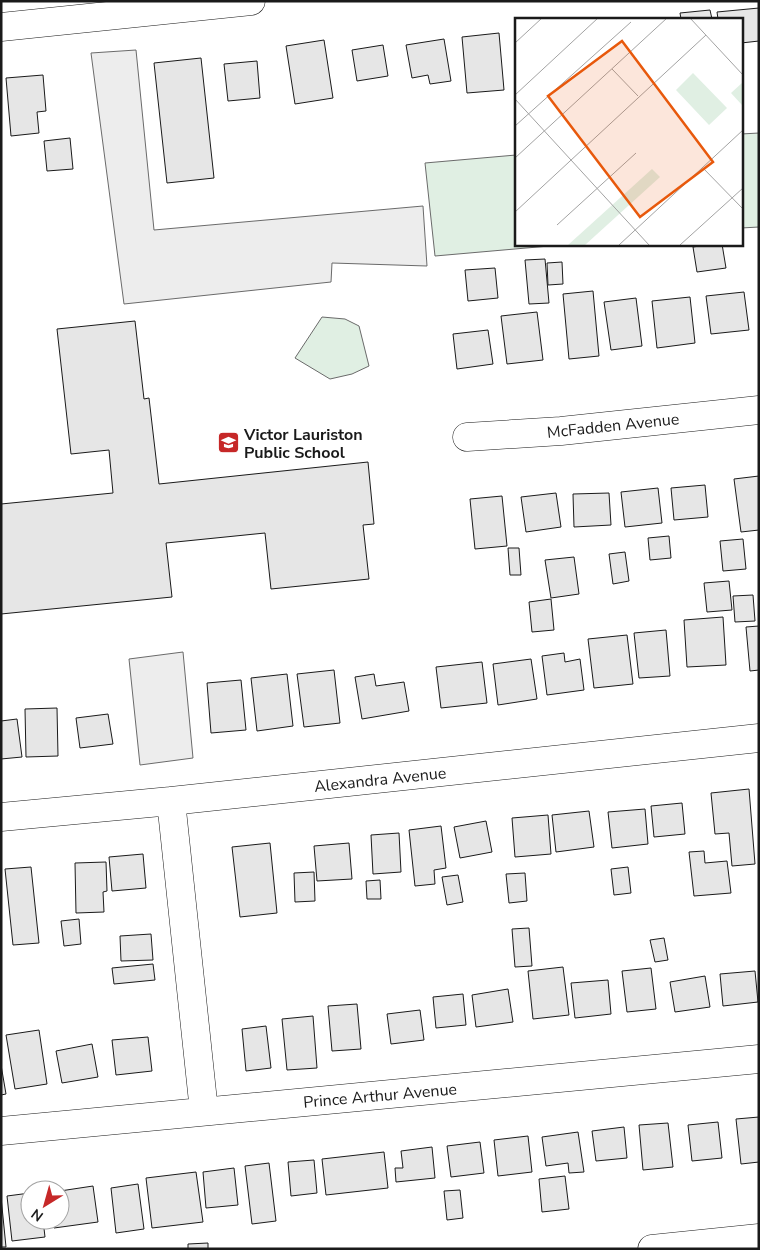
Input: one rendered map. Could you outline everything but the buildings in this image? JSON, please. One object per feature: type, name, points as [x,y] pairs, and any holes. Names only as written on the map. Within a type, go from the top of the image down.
[{"type":"street","points":[[1,28],[96,9],[251,1]]},
{"type":"street","name":"McFadden Avenue","points":[[467,438],[561,431],[759,410]]},
{"type":"street","name":"Alexandra Avenue","points":[[1,817],[171,802],[759,738]]},
{"type":"street","points":[[171,802],[204,1111]]},
{"type":"street","name":"Prince Arthur Avenue","points":[[1,1131],[759,1059]]},
{"type":"street","points":[[652,1249],[759,1238]]},
{"type":"green space","points":[[759,133],[759,227],[742,228],[742,134]]},
{"type":"green space","points":[[515,155],[515,245],[561,245],[435,256],[425,163]]},
{"type":"green space","points":[[322,317],[345,319],[359,326],[369,366],[352,374],[330,379],[295,358]]},
{"type":"shaded area","points":[[136,50],[154,230],[423,206],[427,266],[332,263],[331,282],[124,304],[91,53]]},
{"type":"shaded area","points":[[183,652],[193,758],[140,765],[129,659]]},
{"type":"place","name":"Victor Lauriston Public School","points":[[228,443]]}]
